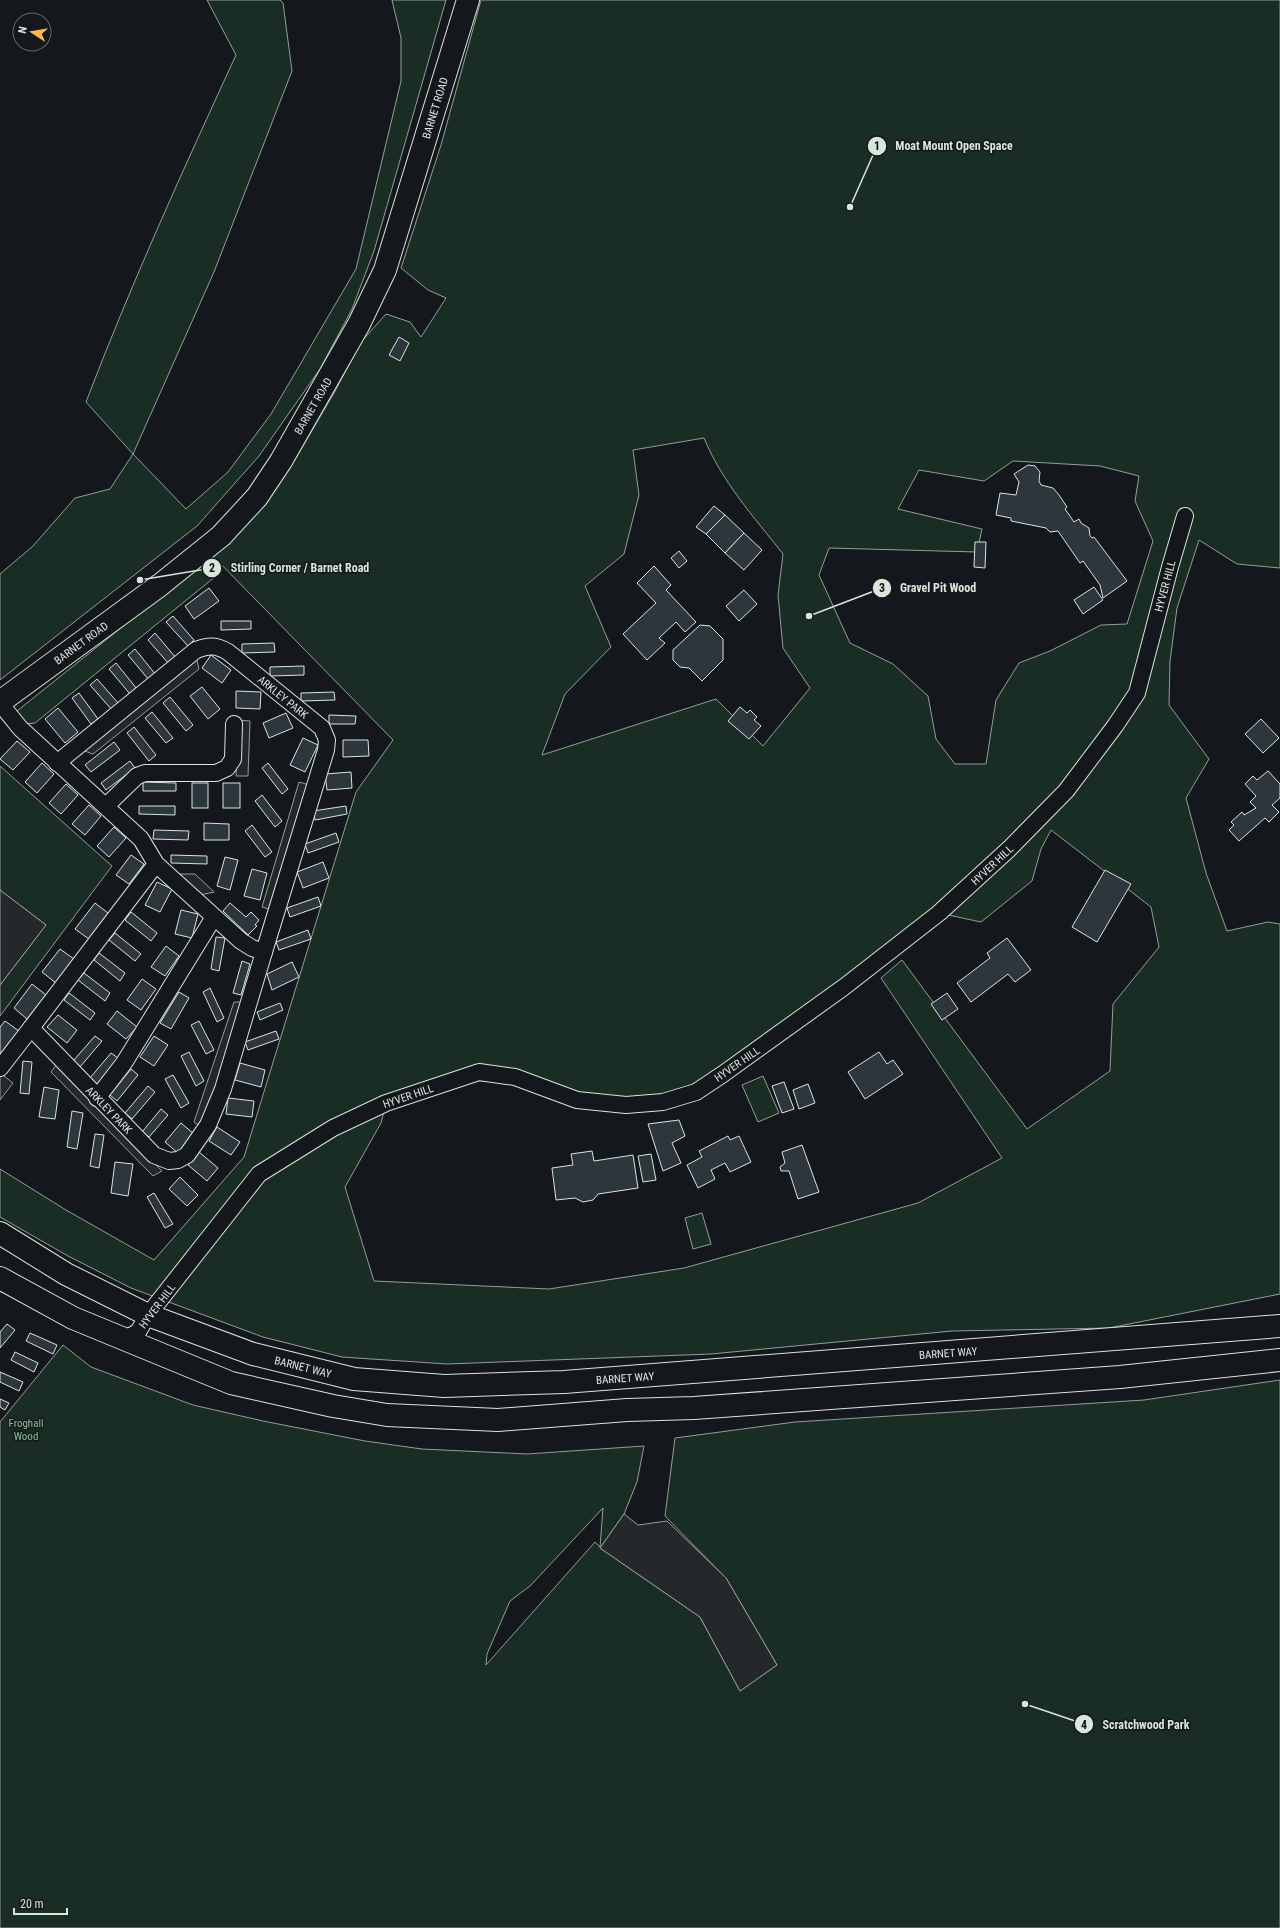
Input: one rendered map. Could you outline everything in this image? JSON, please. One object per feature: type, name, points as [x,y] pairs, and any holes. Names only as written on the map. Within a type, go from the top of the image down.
[{"type":"main road","name":"BARNET ROAD","points":[[0,703],[160,585],[221,536],[257,497],[281,461],[359,324],[385,270],[468,0]]},
{"type":"main road","name":"BARNET WAY","points":[[0,1233],[66,1274],[148,1315],[253,1354],[354,1379],[444,1386],[564,1382],[1280,1326]]},
{"type":"main road","points":[[0,1278],[73,1318],[123,1340],[231,1383],[333,1406],[387,1415],[498,1420],[627,1410],[702,1408],[1120,1377],[1280,1360]]},
{"type":"street","name":"HYVER HILL","points":[[123,1340],[138,1332],[148,1315],[260,1174],[333,1128],[386,1103],[479,1072],[515,1077],[577,1100],[626,1105],[664,1102],[696,1092],[844,987],[939,913],[1009,850],[1066,791],[1115,726],[1136,693],[1185,516]]},
{"type":"street","name":"ARKLEY PARK","points":[[31,1028],[97,1098],[154,1155],[162,1160],[169,1161],[178,1160],[187,1155],[198,1141],[215,1111],[326,750],[327,740],[322,728],[228,652],[218,647],[207,645],[196,650],[57,763]]},
{"type":"street","points":[[0,703],[20,728],[141,839],[156,864],[241,941],[252,948],[264,952]]},
{"type":"street","points":[[106,806],[137,776],[145,773],[216,773],[227,768],[233,759],[234,724]]},
{"type":"street","points":[[0,1068],[156,864]]},
{"type":"street","points":[[97,1098],[124,1063],[214,917]]},
{"type":"green space","points":[[207,0],[280,0],[283,3],[292,71],[214,272],[133,454],[86,402],[139,271],[236,55]]},
{"type":"green space","points":[[392,0],[446,0],[374,251],[352,309],[320,369],[259,456],[197,526],[0,680],[0,574],[33,546],[75,498],[110,489],[133,454],[186,509],[228,472],[271,414],[356,269],[401,81],[401,38]]},
{"type":"green space","points":[[481,0],[1280,0],[1280,568],[1237,564],[1199,540],[1177,608],[1170,661],[1169,705],[1209,759],[1186,798],[1206,873],[1227,931],[1268,922],[1280,924],[1280,1294],[1109,1328],[952,1331],[711,1354],[447,1364],[342,1357],[263,1337],[131,1288],[68,1256],[0,1217],[0,1169],[66,1210],[154,1260],[244,1157],[356,792],[393,740],[212,555],[272,492],[290,468],[334,393],[361,342],[386,314],[410,322],[421,337],[446,298],[428,290],[401,268],[441,145]],"holes":[[[704,438],[711,454],[739,499],[783,554],[778,595],[783,648],[810,688],[763,746],[716,699],[542,755],[565,694],[611,647],[585,586],[624,554],[639,495],[633,450]],[[1013,461],[1100,466],[1139,476],[1135,501],[1153,541],[1127,624],[1101,625],[1050,651],[1019,663],[996,700],[986,764],[955,764],[936,739],[928,696],[893,664],[850,643],[819,575],[829,548],[977,552],[982,529],[898,509],[919,470],[984,481]],[[1051,830],[1151,907],[1159,947],[1113,1004],[1110,1071],[1027,1129],[902,960],[881,978],[1002,1158],[918,1203],[684,1268],[549,1289],[374,1281],[345,1187],[381,1123],[386,1103],[479,1072],[626,1105],[696,1092],[939,913],[981,922],[1032,881],[1041,849]]]},
{"type":"green space","points":[[202,563],[212,566],[216,576],[35,723],[24,724],[17,711]]},
{"type":"green space","points":[[0,766],[112,866],[0,1016],[0,985],[46,925],[0,890]]},
{"type":"green space","points":[[763,1076],[779,1113],[758,1122],[742,1085]]},
{"type":"green space","points":[[702,1213],[711,1244],[693,1249],[685,1218]]},
{"type":"green space","name":"Froghall Wood","points":[[63,1345],[91,1367],[193,1405],[263,1421],[365,1441],[422,1449],[527,1454],[644,1446],[637,1482],[624,1514],[600,1548],[700,1617],[740,1691],[777,1665],[726,1578],[665,1516],[675,1438],[795,1422],[1144,1400],[1280,1380],[1280,1928],[0,1928],[0,1422]],"holes":[[[603,1508],[600,1547],[595,1542],[486,1665],[487,1654],[510,1601],[530,1586]]]},
{"type":"shaded area","points":[[196,657],[199,669],[93,754],[82,750]]},
{"type":"shaded area","points":[[238,720],[250,721],[248,776],[236,776]]},
{"type":"shaded area","points":[[299,782],[309,785],[272,910],[262,907]]},
{"type":"shaded area","points":[[176,874],[195,874],[214,892],[200,895]]},
{"type":"shaded area","points":[[0,890],[46,925],[0,985]]},
{"type":"shaded area","points":[[234,1002],[245,1002],[203,1128],[194,1122]]},
{"type":"shaded area","points":[[56,1065],[162,1171],[153,1176],[51,1072]]},
{"type":"shaded area","points":[[0,1073],[13,1083],[0,1100]]},
{"type":"shaded area","points":[[624,1514],[638,1525],[667,1521],[726,1578],[777,1665],[740,1691],[700,1617],[600,1548]]},
{"type":"building","points":[[399,337],[409,343],[400,361],[389,355]]},
{"type":"building","points":[[1028,465],[1035,466],[1040,472],[1039,481],[1041,485],[1053,488],[1059,495],[1067,507],[1065,509],[1074,522],[1079,519],[1081,523],[1089,528],[1090,536],[1092,538],[1094,537],[1127,581],[1103,598],[1100,585],[1083,561],[1080,563],[1058,531],[1050,532],[1046,528],[1011,521],[1011,518],[996,515],[1000,493],[1016,495],[1019,482],[1014,474]]},
{"type":"building","points":[[714,506],[725,515],[706,534],[696,527]]},
{"type":"building","points":[[725,515],[744,533],[725,553],[706,534]]},
{"type":"building","points":[[744,533],[762,550],[744,570],[725,553]]},
{"type":"building","points":[[975,542],[986,542],[985,568],[974,567]]},
{"type":"building","points":[[679,551],[687,561],[679,568],[671,558]]},
{"type":"building","points":[[654,566],[671,585],[666,590],[696,622],[685,632],[676,622],[659,638],[665,643],[647,660],[623,634],[656,603],[637,583]]},
{"type":"building","points":[[1094,587],[1103,600],[1083,614],[1074,600]]},
{"type":"building","points":[[209,588],[219,601],[194,619],[185,606]]},
{"type":"building","points":[[744,590],[757,604],[739,621],[726,606]]},
{"type":"building","points":[[173,616],[194,640],[188,646],[166,622]]},
{"type":"building","points":[[221,621],[251,621],[251,629],[221,630]]},
{"type":"building","points":[[700,625],[710,626],[723,639],[723,660],[702,681],[689,668],[680,667],[673,660],[673,650]]},
{"type":"building","points":[[155,633],[176,658],[169,664],[148,640]]},
{"type":"building","points":[[274,643],[275,652],[242,653],[242,644]]},
{"type":"building","points":[[135,649],[156,675],[149,680],[128,655]]},
{"type":"building","points":[[211,655],[231,670],[222,683],[202,668]]},
{"type":"building","points":[[116,663],[137,689],[130,694],[109,669]]},
{"type":"building","points":[[304,666],[304,675],[270,676],[270,667]]},
{"type":"building","points":[[97,679],[119,704],[112,710],[90,685]]},
{"type":"building","points":[[202,687],[220,709],[208,719],[190,696]]},
{"type":"building","points":[[236,691],[261,692],[260,709],[236,708]]},
{"type":"building","points":[[334,692],[335,700],[301,701],[301,693]]},
{"type":"building","points":[[79,693],[98,719],[91,724],[72,698]]},
{"type":"building","points":[[170,697],[193,725],[186,731],[163,703]]},
{"type":"building","points":[[740,707],[747,713],[750,710],[757,717],[754,720],[761,726],[749,739],[728,721]]},
{"type":"building","points":[[58,708],[78,732],[65,743],[45,719]]},
{"type":"building","points":[[152,712],[173,738],[166,743],[145,718]]},
{"type":"building","points":[[286,713],[293,728],[269,738],[263,723]]},
{"type":"building","points":[[329,715],[356,716],[355,724],[329,724]]},
{"type":"building","points":[[1261,719],[1279,738],[1263,753],[1245,734]]},
{"type":"building","points":[[134,727],[156,755],[149,761],[127,733]]},
{"type":"building","points":[[303,738],[318,745],[305,772],[290,765]]},
{"type":"building","points":[[343,740],[368,740],[369,756],[343,757]]},
{"type":"building","points":[[17,741],[30,752],[13,770],[0,759]]},
{"type":"building","points":[[114,742],[120,750],[91,772],[85,765]]},
{"type":"building","points":[[130,761],[135,768],[106,790],[101,783]]},
{"type":"building","points":[[42,763],[54,774],[37,793],[25,782]]},
{"type":"building","points":[[268,763],[288,789],[282,794],[262,768]]},
{"type":"building","points":[[1268,771],[1280,784],[1280,798],[1272,805],[1279,812],[1269,822],[1265,818],[1239,841],[1229,830],[1234,825],[1231,822],[1242,812],[1244,815],[1256,808],[1250,802],[1256,796],[1245,784],[1253,776],[1257,780]]},
{"type":"building","points":[[351,772],[352,788],[327,790],[325,774]]},
{"type":"building","points":[[143,782],[176,783],[176,791],[143,791]]},
{"type":"building","points":[[192,783],[208,783],[208,808],[192,808]]},
{"type":"building","points":[[223,783],[240,783],[240,808],[223,808]]},
{"type":"building","points":[[66,784],[78,795],[61,814],[49,803]]},
{"type":"building","points":[[262,795],[282,821],[275,827],[255,801]]},
{"type":"building","points":[[89,805],[101,816],[85,835],[72,824]]},
{"type":"building","points":[[139,806],[175,806],[175,815],[139,814]]},
{"type":"building","points":[[346,806],[347,814],[315,820],[313,811]]},
{"type":"building","points":[[204,823],[229,824],[229,840],[204,840]]},
{"type":"building","points":[[252,825],[272,852],[265,857],[245,831]]},
{"type":"building","points":[[114,827],[126,838],[109,857],[97,846]]},
{"type":"building","points":[[154,830],[189,831],[188,840],[153,839]]},
{"type":"building","points":[[336,833],[339,842],[308,853],[305,844]]},
{"type":"building","points":[[131,855],[144,864],[129,884],[116,875]]},
{"type":"building","points":[[171,855],[207,856],[207,864],[171,863]]},
{"type":"building","points":[[225,857],[238,860],[230,890],[217,886]]},
{"type":"building","points":[[323,862],[329,878],[303,888],[297,872]]},
{"type":"building","points":[[252,869],[267,873],[260,900],[244,896]]},
{"type":"building","points":[[1105,870],[1131,884],[1097,942],[1072,927]]},
{"type":"building","points":[[157,882],[172,889],[160,912],[145,905]]},
{"type":"building","points":[[318,897],[321,906],[290,917],[287,908]]},
{"type":"building","points":[[95,903],[108,913],[89,939],[75,929]]},
{"type":"building","points":[[230,903],[246,917],[251,912],[259,920],[255,925],[257,926],[248,935],[223,911]]},
{"type":"building","points":[[181,910],[198,914],[192,938],[175,934]]},
{"type":"building","points":[[131,912],[157,933],[151,941],[125,920]]},
{"type":"building","points":[[308,930],[311,939],[279,950],[276,942]]},
{"type":"building","points":[[115,933],[141,954],[135,961],[109,940]]},
{"type":"building","points":[[216,937],[225,938],[219,971],[211,969]]},
{"type":"building","points":[[1007,938],[1031,970],[1015,982],[1008,974],[971,1002],[957,983],[990,958],[987,953]]},
{"type":"building","points":[[166,946],[179,956],[165,976],[151,967]]},
{"type":"building","points":[[60,949],[74,959],[56,983],[42,972]]},
{"type":"building","points":[[99,953],[125,973],[120,981],[94,960]]},
{"type":"building","points":[[242,961],[250,964],[241,995],[233,993]]},
{"type":"building","points":[[292,962],[299,977],[272,990],[267,974]]},
{"type":"building","points":[[84,973],[110,993],[105,1001],[78,980]]},
{"type":"building","points":[[142,979],[156,989],[141,1010],[127,1000]]},
{"type":"building","points":[[32,984],[46,995],[27,1019],[14,1008]]},
{"type":"building","points":[[210,988],[224,1018],[217,1022],[203,992]]},
{"type":"building","points":[[179,992],[189,998],[171,1029],[160,1023]]},
{"type":"building","points":[[69,993],[95,1013],[90,1020],[64,1000]]},
{"type":"building","points":[[947,993],[958,1009],[942,1020],[931,1004]]},
{"type":"building","points":[[280,1003],[283,1010],[260,1020],[257,1012]]},
{"type":"building","points":[[117,1011],[137,1027],[126,1039],[107,1024]]},
{"type":"building","points":[[58,1015],[77,1030],[67,1043],[47,1027]]},
{"type":"building","points":[[5,1021],[19,1031],[0,1055],[0,1027]]},
{"type":"building","points":[[199,1021],[214,1050],[206,1054],[191,1025]]},
{"type":"building","points":[[276,1031],[279,1039],[248,1050],[245,1042]]},
{"type":"building","points":[[95,1036],[102,1041],[80,1067],[73,1061]]},
{"type":"building","points":[[154,1036],[168,1045],[154,1066],[140,1057]]},
{"type":"building","points":[[189,1052],[204,1081],[196,1086],[181,1056]]},
{"type":"building","points":[[879,1052],[887,1064],[893,1060],[903,1074],[865,1099],[848,1072]]},
{"type":"building","points":[[111,1053],[118,1058],[97,1084],[90,1078]]},
{"type":"building","points":[[23,1061],[32,1062],[29,1094],[20,1093]]},
{"type":"building","points":[[240,1063],[265,1070],[261,1087],[235,1080]]},
{"type":"building","points":[[131,1069],[138,1075],[117,1101],[110,1095]]},
{"type":"building","points":[[173,1075],[189,1103],[181,1108],[165,1079]]},
{"type":"building","points":[[784,1082],[794,1109],[782,1113],[772,1086]]},
{"type":"building","points":[[808,1084],[815,1103],[799,1109],[793,1090]]},
{"type":"building","points":[[148,1086],[155,1092],[132,1119],[125,1113]]},
{"type":"building","points":[[44,1087],[59,1090],[55,1119],[39,1117]]},
{"type":"building","points":[[228,1098],[254,1101],[252,1117],[226,1114]]},
{"type":"building","points":[[161,1109],[168,1115],[149,1137],[142,1132]]},
{"type":"building","points":[[72,1111],[83,1113],[77,1149],[67,1147]]},
{"type":"building","points":[[679,1120],[685,1136],[672,1143],[681,1163],[663,1171],[648,1124]]},
{"type":"building","points":[[181,1123],[194,1134],[178,1153],[165,1142]]},
{"type":"building","points":[[217,1127],[240,1142],[231,1155],[209,1141]]},
{"type":"building","points":[[95,1134],[104,1135],[99,1168],[90,1166]]},
{"type":"building","points":[[728,1136],[730,1140],[739,1136],[751,1162],[730,1172],[725,1163],[711,1170],[715,1179],[698,1188],[687,1165],[702,1157],[699,1151]]},
{"type":"building","points":[[802,1145],[819,1192],[798,1199],[789,1171],[781,1171],[780,1167],[785,1163],[782,1152]]},
{"type":"building","points":[[592,1151],[594,1161],[633,1155],[638,1188],[598,1194],[593,1200],[583,1202],[575,1198],[556,1200],[552,1168],[573,1165],[571,1154]]},
{"type":"building","points":[[199,1152],[218,1168],[207,1181],[188,1165]]},
{"type":"building","points":[[651,1154],[656,1180],[643,1182],[638,1156]]},
{"type":"building","points":[[115,1162],[133,1164],[128,1196],[111,1193]]},
{"type":"building","points":[[180,1177],[198,1195],[187,1206],[169,1189]]},
{"type":"building","points":[[154,1193],[173,1224],[165,1228],[147,1197]]},
{"type":"building","points":[[7,1324],[15,1330],[0,1348],[0,1332]]},
{"type":"building","points":[[30,1333],[57,1345],[53,1354],[26,1341]]},
{"type":"building","points":[[15,1352],[38,1363],[34,1372],[11,1360]]},
{"type":"building","points":[[0,1372],[23,1382],[19,1391],[0,1382]]},
{"type":"building","points":[[0,1399],[9,1403],[5,1410],[0,1407]]},
{"type":"place","name":"Moat Mount Open Space","points":[[850,207]]},
{"type":"place","name":"Stirling Corner / Barnet Road","points":[[140,580]]},
{"type":"place","name":"Gravel Pit Wood","points":[[809,616]]},
{"type":"place","name":"Scratchwood Park","points":[[1025,1704]]}]
